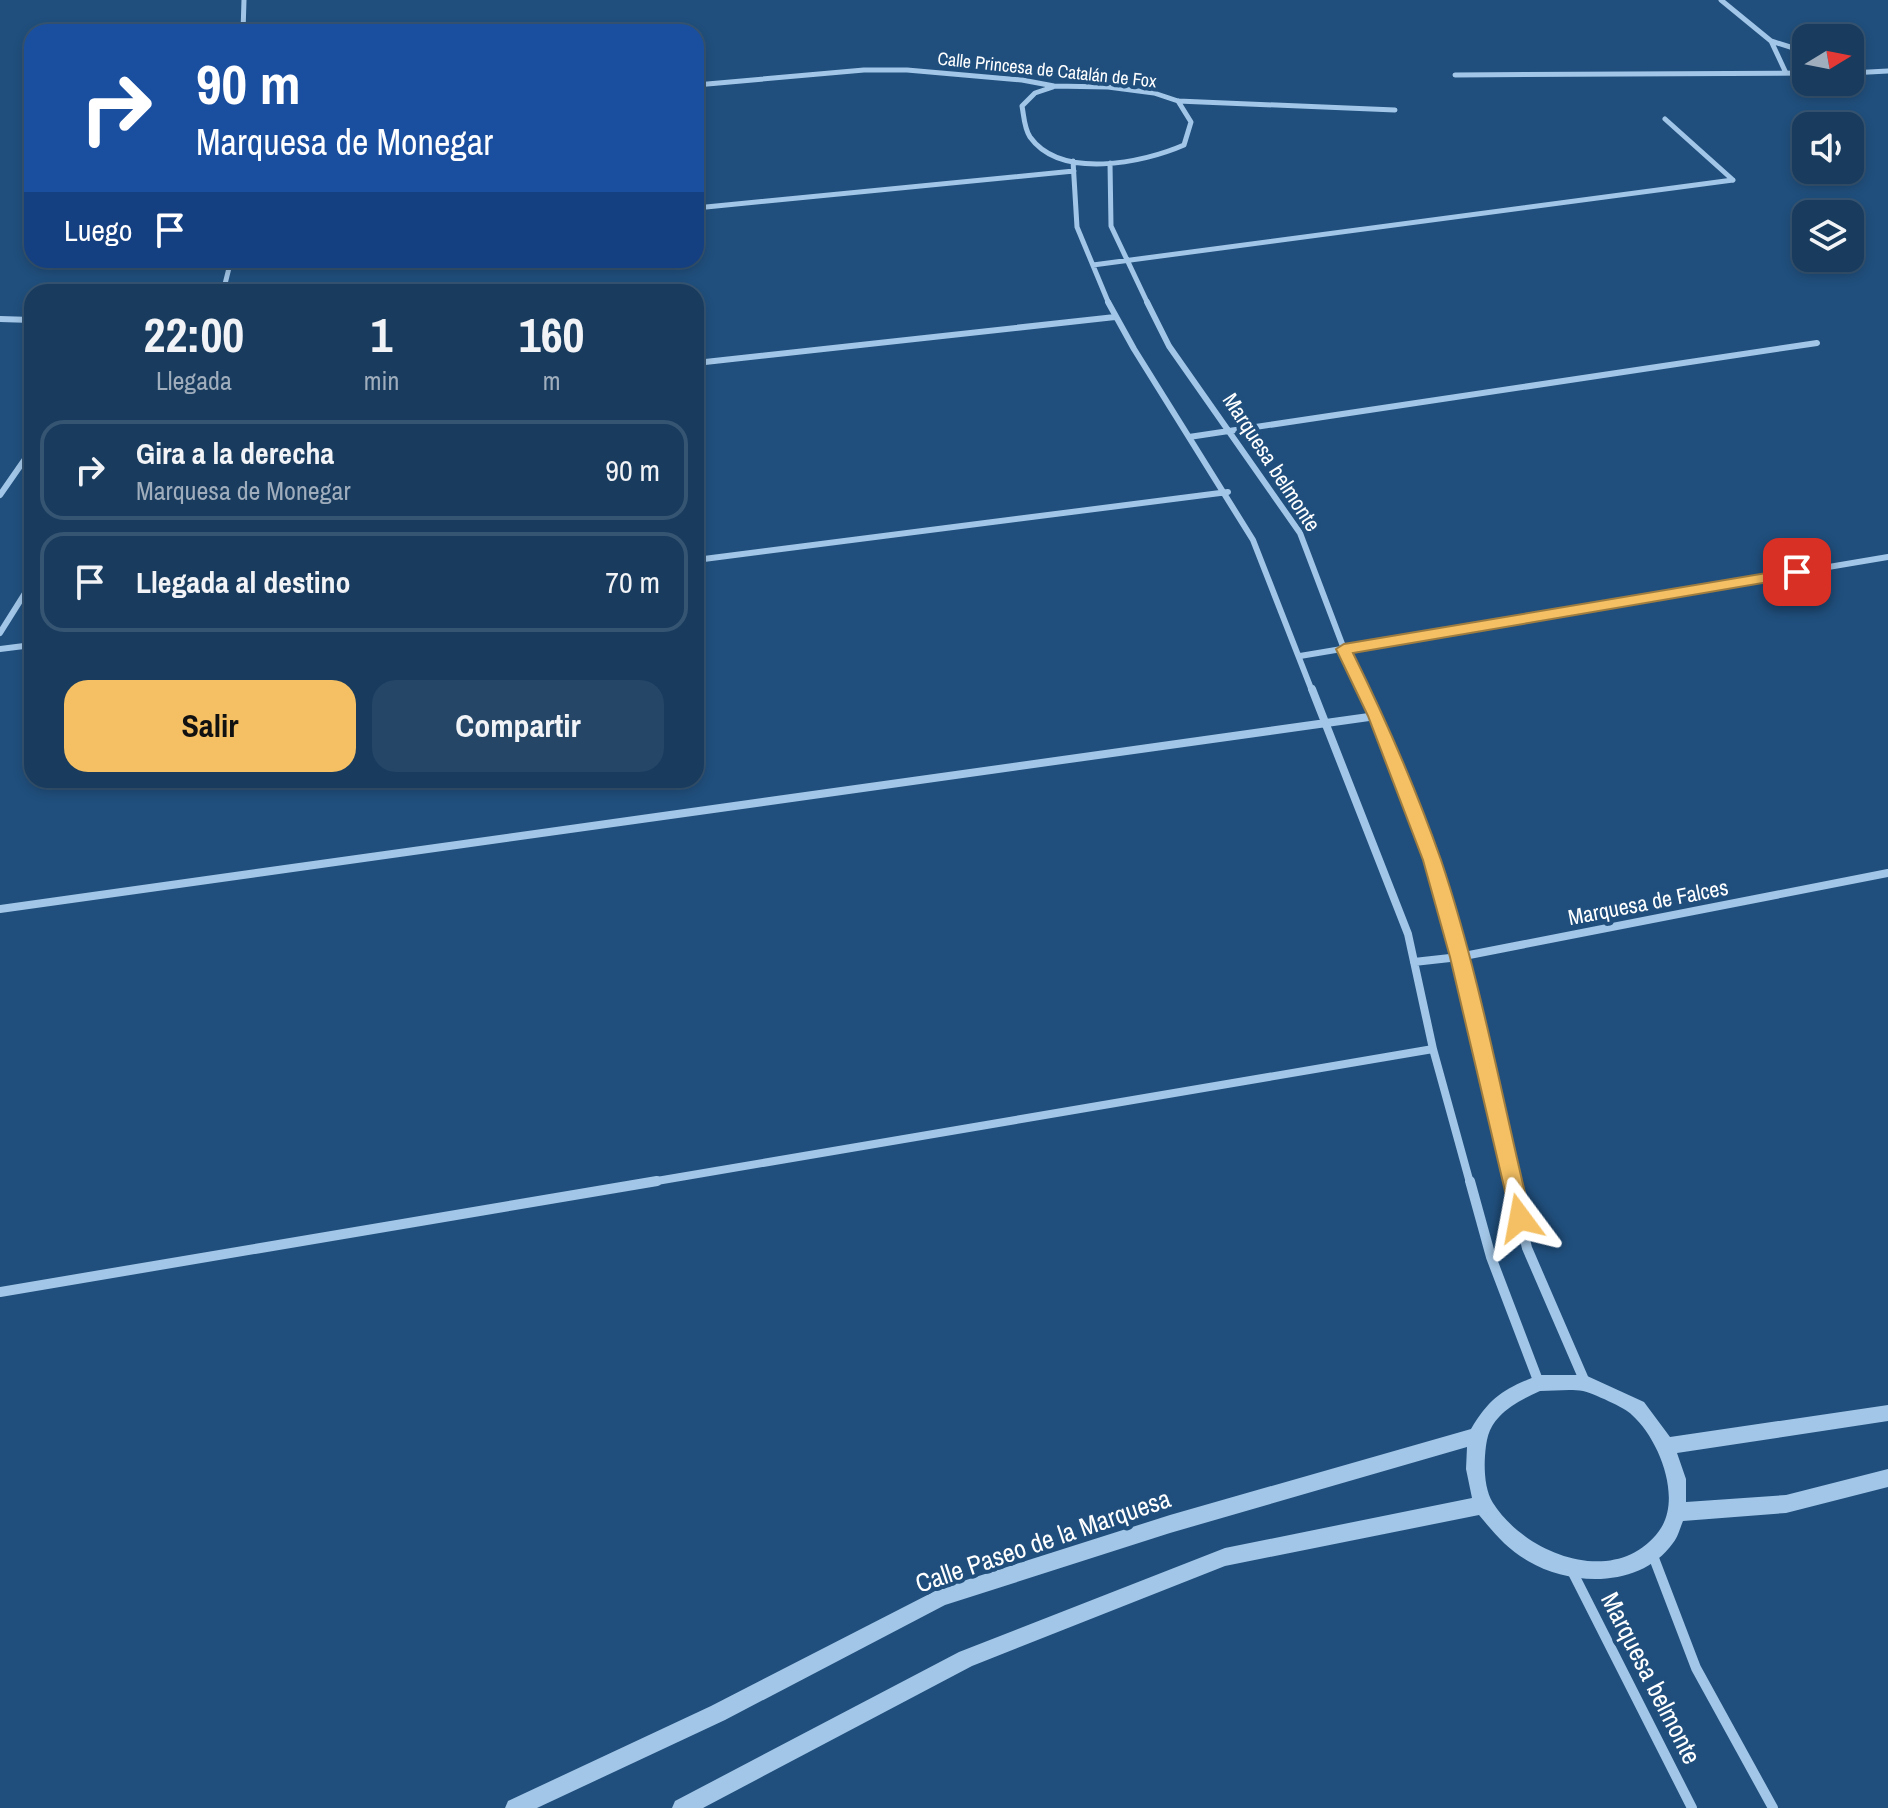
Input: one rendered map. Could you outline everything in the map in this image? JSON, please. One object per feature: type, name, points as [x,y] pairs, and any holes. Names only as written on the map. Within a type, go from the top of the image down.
[{"type":"street","points":[[243,24],[244,0]]},
{"type":"street","points":[[1721,0],[1771,41],[1792,48]]},
{"type":"street","points":[[1771,41],[1786,73]]},
{"type":"street","name":"Calle Princesa de Catalán de Fox","points":[[704,84],[878,70],[1022,80],[1054,86],[1108,87],[1154,93],[1178,101],[1395,110]]},
{"type":"street","points":[[1864,72],[1888,71]]},
{"type":"street","points":[[1455,75],[1792,73]]},
{"type":"street","points":[[1054,86],[1035,93],[1022,106],[1025,125],[1030,137],[1041,148],[1073,161],[1142,162],[1184,145],[1193,129],[1190,114],[1178,101]]},
{"type":"street","points":[[1093,265],[1733,180],[1665,119]]},
{"type":"street","points":[[1073,161],[1076,225],[1115,317],[1189,437],[1228,492],[1253,540],[1408,934],[1433,1049],[1491,1257],[1539,1383]]},
{"type":"street","name":"Marquesa belmonte","points":[[1110,163],[1111,226],[1126,261],[1169,346],[1300,533],[1344,649],[1376,716],[1432,860],[1459,957],[1527,1248],[1585,1383]]},
{"type":"street","points":[[704,207],[1074,171]]},
{"type":"street","points":[[704,362],[1115,317]]},
{"type":"street","points":[[0,319],[24,320]]},
{"type":"street","points":[[1189,437],[1817,343]]},
{"type":"street","points":[[0,495],[24,460]]},
{"type":"street","points":[[704,559],[1228,492]]},
{"type":"street","points":[[1300,656],[1888,557]]},
{"type":"street","points":[[0,633],[24,595]]},
{"type":"street","points":[[0,649],[24,646]]},
{"type":"street","points":[[0,909],[1376,716]]},
{"type":"street","name":"Marquesa de Falces","points":[[1414,962],[1459,957],[1888,873]]},
{"type":"street","points":[[0,1292],[1433,1049]]},
{"type":"street","points":[[1539,1383],[1585,1383],[1638,1408],[1666,1446],[1677,1479],[1677,1512],[1668,1535],[1652,1553],[1615,1570],[1570,1568],[1535,1555],[1506,1534],[1483,1505],[1475,1469],[1477,1436],[1491,1412],[1511,1396],[1539,1383]]},
{"type":"street","points":[[1666,1446],[1888,1413]]},
{"type":"street","name":"Calle Paseo de la Marquesa","points":[[515,1808],[718,1713],[941,1597],[1170,1524],[1477,1436]]},
{"type":"street","points":[[1677,1512],[1786,1504],[1888,1478]]},
{"type":"street","points":[[682,1808],[966,1659],[1225,1557],[1483,1505]]},
{"type":"street","name":"Marquesa belmonte","points":[[1652,1553],[1696,1668],[1773,1808]]},
{"type":"street","name":"Marquesa belmonte","points":[[1570,1568],[1692,1808]]},
{"type":"route","points":[[1520,1218],[1459,957],[1432,860],[1376,716],[1344,649],[1797,572]]}]
